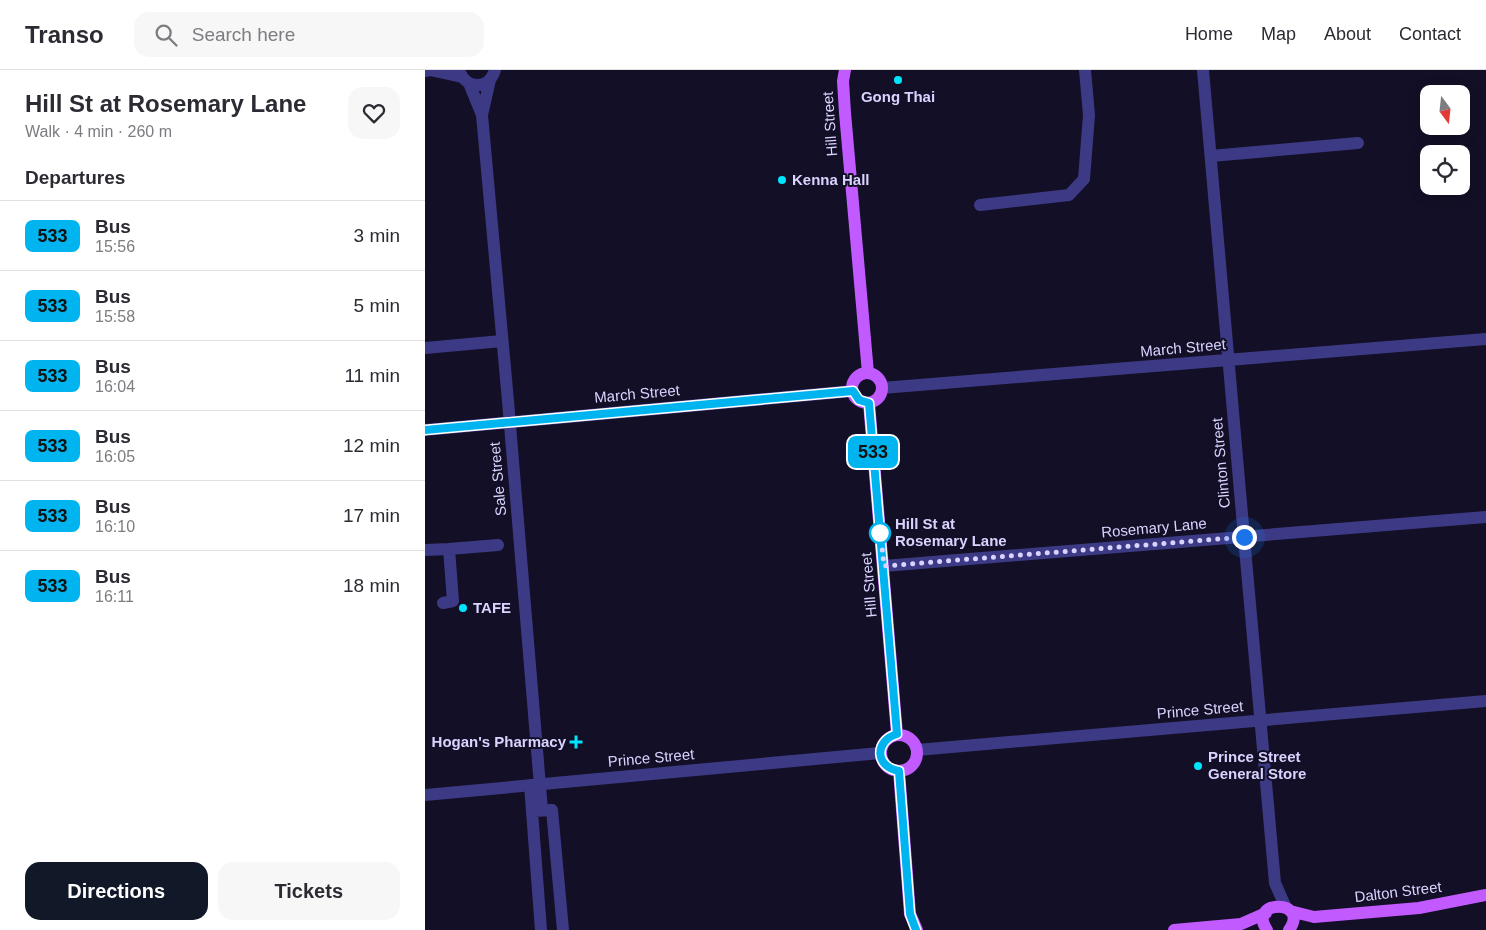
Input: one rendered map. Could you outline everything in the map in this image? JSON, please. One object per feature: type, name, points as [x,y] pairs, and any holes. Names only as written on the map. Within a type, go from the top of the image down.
[{"type":"main road","name":"Hill Street","points":[[843,74],[868,374]]},
{"type":"main road","points":[[863,374],[868,374],[878,378],[882,388],[879,398],[869,403],[859,400],[853,391],[855,381],[863,374]]},
{"type":"main road","name":"Hill Street","points":[[869,403],[897,734]]},
{"type":"main road","points":[[897,734],[910,738],[917,750],[913,764],[907,769],[899,771],[892,770],[886,766],[880,753],[881,746],[885,740],[897,734]]},
{"type":"main road","points":[[899,771],[910,914],[906,930]]},
{"type":"main road","name":"Dalton Street","points":[[1290,929],[1314,917],[1419,908],[1486,895]]},
{"type":"main road","name":"Dalton Street","points":[[1267,911],[1278,906],[1314,917]]},
{"type":"main road","points":[[1288,909],[1293,919],[1290,929]]},
{"type":"main road","points":[[1241,924],[1267,911]]},
{"type":"main road","points":[[1267,911],[1263,921],[1267,930]]},
{"type":"main road","points":[[910,914],[917,930]]},
{"type":"main road","points":[[1174,930],[1241,924],[1267,930]]},
{"type":"street","points":[[425,71],[431,70],[463,77],[480,85],[495,73]]},
{"type":"street","points":[[980,205],[1069,195],[1084,179],[1089,115],[1085,70]]},
{"type":"street","name":"Clinton Street","points":[[1203,70],[1275,883],[1267,911]]},
{"type":"street","name":"Sale Street","points":[[481,115],[495,73]]},
{"type":"street","name":"Sale Street","points":[[463,77],[481,115],[502,341],[537,811],[541,930]]},
{"type":"street","points":[[1211,156],[1358,142]]},
{"type":"street","name":"March Street","points":[[882,388],[1486,340]]},
{"type":"street","points":[[425,348],[502,341]]},
{"type":"street","name":"March Street","points":[[425,430],[853,391]]},
{"type":"street","name":"Rosemary Lane","points":[[884,566],[1486,517]]},
{"type":"street","points":[[425,550],[498,545]]},
{"type":"street","points":[[443,603],[453,602],[449,549]]},
{"type":"street","name":"Prince Street","points":[[917,750],[1486,701]]},
{"type":"street","name":"Prince Street","points":[[425,795],[880,753]]},
{"type":"street","points":[[537,811],[552,810],[563,930]]},
{"type":"street","name":"Clinton Street","points":[[1275,883],[1288,909]]},
{"type":"bus line","name":"533","points":[[425,430],[853,391],[855,396],[863,403],[869,403],[897,734],[885,740],[881,746],[880,753],[886,766],[892,770],[899,771],[910,914],[916,930]]},
{"type":"place","name":"Gong Thai","points":[[898,80]]},
{"type":"place","name":"Kenna Hall","points":[[782,180]]},
{"type":"place","name":"Hill St at Rosemary Lane","points":[[880,533]]},
{"type":"place","name":"TAFE","points":[[463,608]]},
{"type":"place","name":"Hogan's Pharmacy","points":[[576,742]]},
{"type":"place","name":"Prince Street General Store","points":[[1198,766]]},
{"type":"route","points":[[880,533],[880,528],[884,566],[1244,537]]}]
